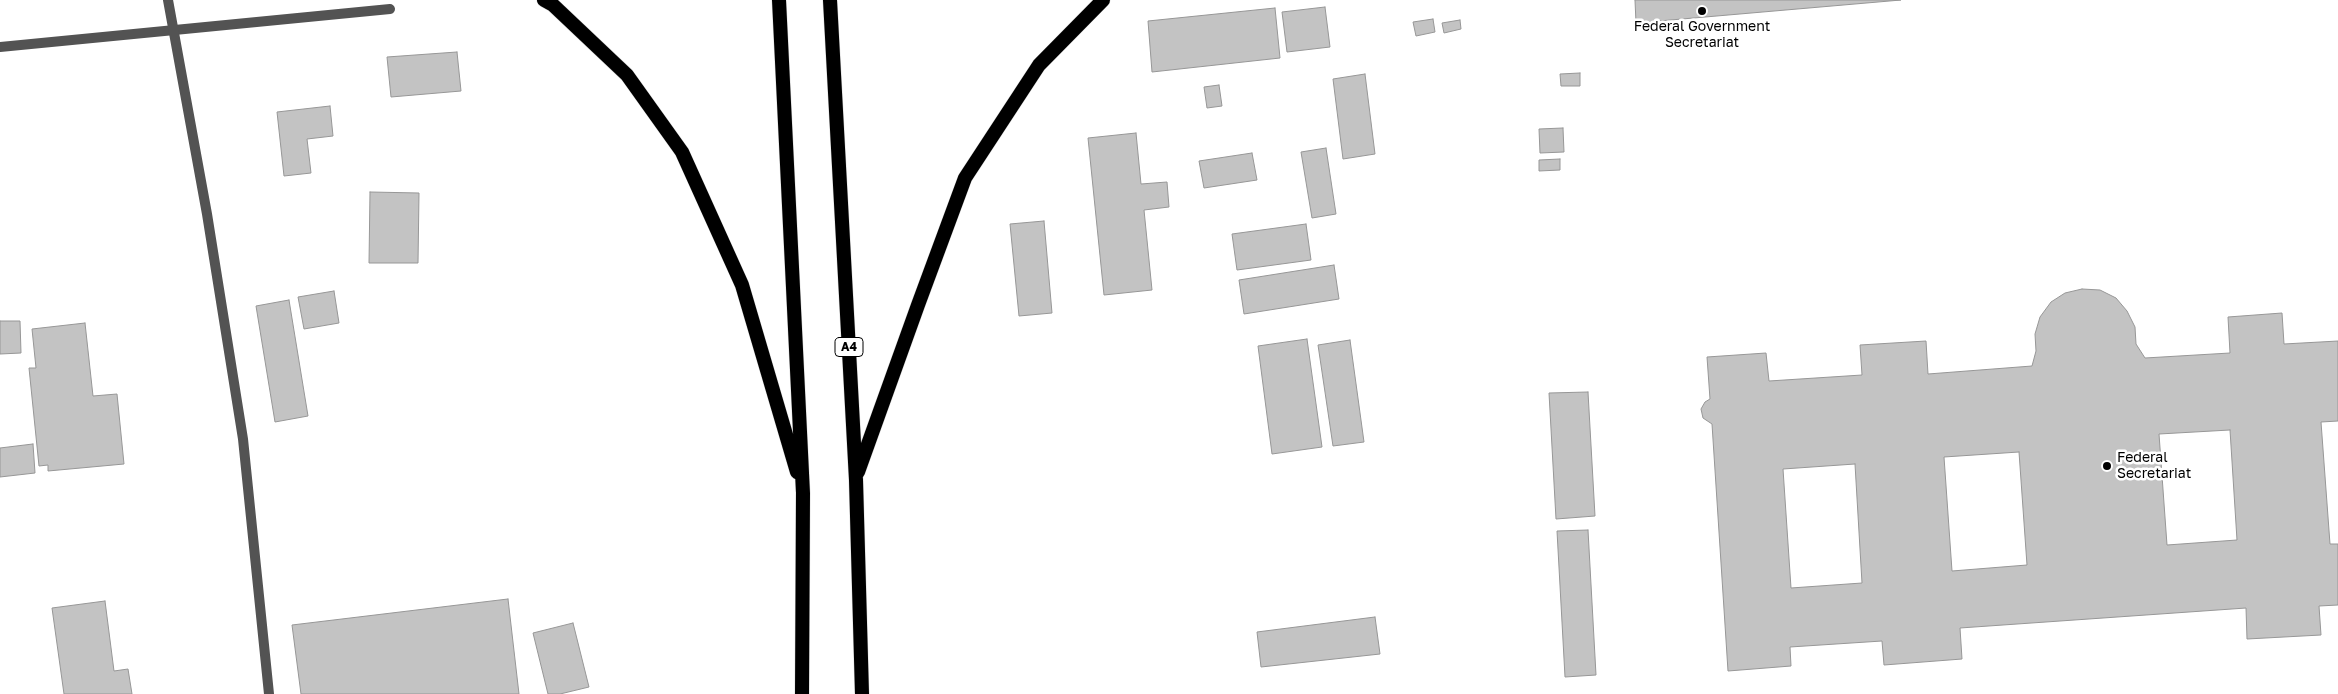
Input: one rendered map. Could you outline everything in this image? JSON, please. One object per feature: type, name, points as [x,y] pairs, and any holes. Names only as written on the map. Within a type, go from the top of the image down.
[{"type":"highway","points":[[544,0],[553,5],[627,75],[682,152],[742,285],[803,492]]},
{"type":"highway","points":[[779,0],[803,492],[802,694]]},
{"type":"highway","name":"A4","points":[[830,0],[856,480],[862,694]]},
{"type":"highway","points":[[856,480],[918,305],[966,178],[1039,65],[1103,0]]},
{"type":"street","points":[[168,0],[207,214],[243,439],[269,694]]},
{"type":"street","points":[[0,47],[390,9]]},
{"type":"building","name":"Federal Government Secretariat","points":[[1635,0],[1901,0],[1636,23]]},
{"type":"building","points":[[1325,7],[1330,47],[1287,52],[1282,12]]},
{"type":"building","points":[[1275,8],[1280,58],[1152,72],[1148,21]]},
{"type":"building","points":[[1433,19],[1435,32],[1416,36],[1413,22]]},
{"type":"building","points":[[1460,20],[1461,29],[1444,33],[1442,23]]},
{"type":"building","points":[[457,52],[461,91],[391,97],[387,57]]},
{"type":"building","points":[[1580,73],[1580,86],[1561,86],[1560,74]]},
{"type":"building","points":[[1365,74],[1375,154],[1343,159],[1333,79]]},
{"type":"building","points":[[1219,85],[1222,106],[1207,108],[1204,87]]},
{"type":"building","points":[[330,106],[333,136],[307,139],[311,173],[284,176],[277,112]]},
{"type":"building","points":[[1563,128],[1564,152],[1540,153],[1539,129]]},
{"type":"building","points":[[1136,133],[1141,184],[1167,182],[1169,207],[1144,210],[1152,290],[1104,295],[1088,138]]},
{"type":"building","points":[[1326,148],[1336,214],[1312,218],[1301,152]]},
{"type":"building","points":[[1252,153],[1257,180],[1204,188],[1199,161]]},
{"type":"building","points":[[1560,159],[1560,170],[1539,171],[1539,160]]},
{"type":"building","points":[[370,192],[419,193],[418,263],[369,263]]},
{"type":"building","points":[[1044,221],[1052,313],[1019,316],[1010,224]]},
{"type":"building","points":[[1306,224],[1311,260],[1237,270],[1232,234]]},
{"type":"building","points":[[1334,265],[1339,299],[1244,314],[1239,280]]},
{"type":"building","points":[[2082,289],[2100,290],[2116,298],[2127,311],[2135,327],[2136,344],[2145,358],[2230,353],[2228,317],[2282,313],[2284,344],[2338,341],[2338,421],[2321,422],[2330,544],[2338,544],[2338,605],[2319,606],[2321,635],[2247,639],[2246,608],[1960,628],[1962,659],[1884,665],[1882,641],[1790,647],[1791,666],[1728,671],[1712,424],[1703,418],[1701,409],[1705,402],[1710,399],[1707,357],[1766,353],[1769,381],[1862,375],[1860,345],[1926,341],[1928,374],[2032,366],[2036,351],[2035,334],[2040,317],[2051,302],[2065,293]],"holes":[[[2230,430],[2237,540],[2167,545],[2159,434]],[[2019,452],[2027,565],[1952,571],[1944,457]],[[1855,464],[1862,583],[1791,588],[1783,469]]]},
{"type":"building","points":[[334,291],[339,323],[304,329],[298,297]]},
{"type":"building","points":[[289,300],[308,416],[275,422],[256,306]]},
{"type":"building","points":[[0,321],[20,321],[21,353],[0,354]]},
{"type":"building","points":[[85,323],[93,396],[117,394],[124,464],[48,471],[48,465],[39,466],[29,368],[36,368],[32,329]]},
{"type":"building","points":[[1307,339],[1322,447],[1272,454],[1258,346]]},
{"type":"building","points":[[1350,340],[1364,442],[1333,446],[1318,345]]},
{"type":"building","points":[[1588,392],[1595,516],[1556,519],[1549,393]]},
{"type":"building","points":[[33,444],[35,473],[0,477],[0,448]]},
{"type":"building","points":[[1588,530],[1596,675],[1565,677],[1557,531]]},
{"type":"building","points":[[508,599],[519,694],[301,694],[292,625]]},
{"type":"building","points":[[105,601],[114,671],[128,669],[132,694],[64,694],[52,608]]},
{"type":"building","points":[[1375,617],[1380,654],[1261,667],[1257,632]]},
{"type":"building","points":[[573,623],[589,687],[560,694],[548,694],[533,633]]},
{"type":"place","name":"Federal Government Secretariat","points":[[1702,11]]},
{"type":"place","name":"Federal Secretariat","points":[[2107,466]]}]
